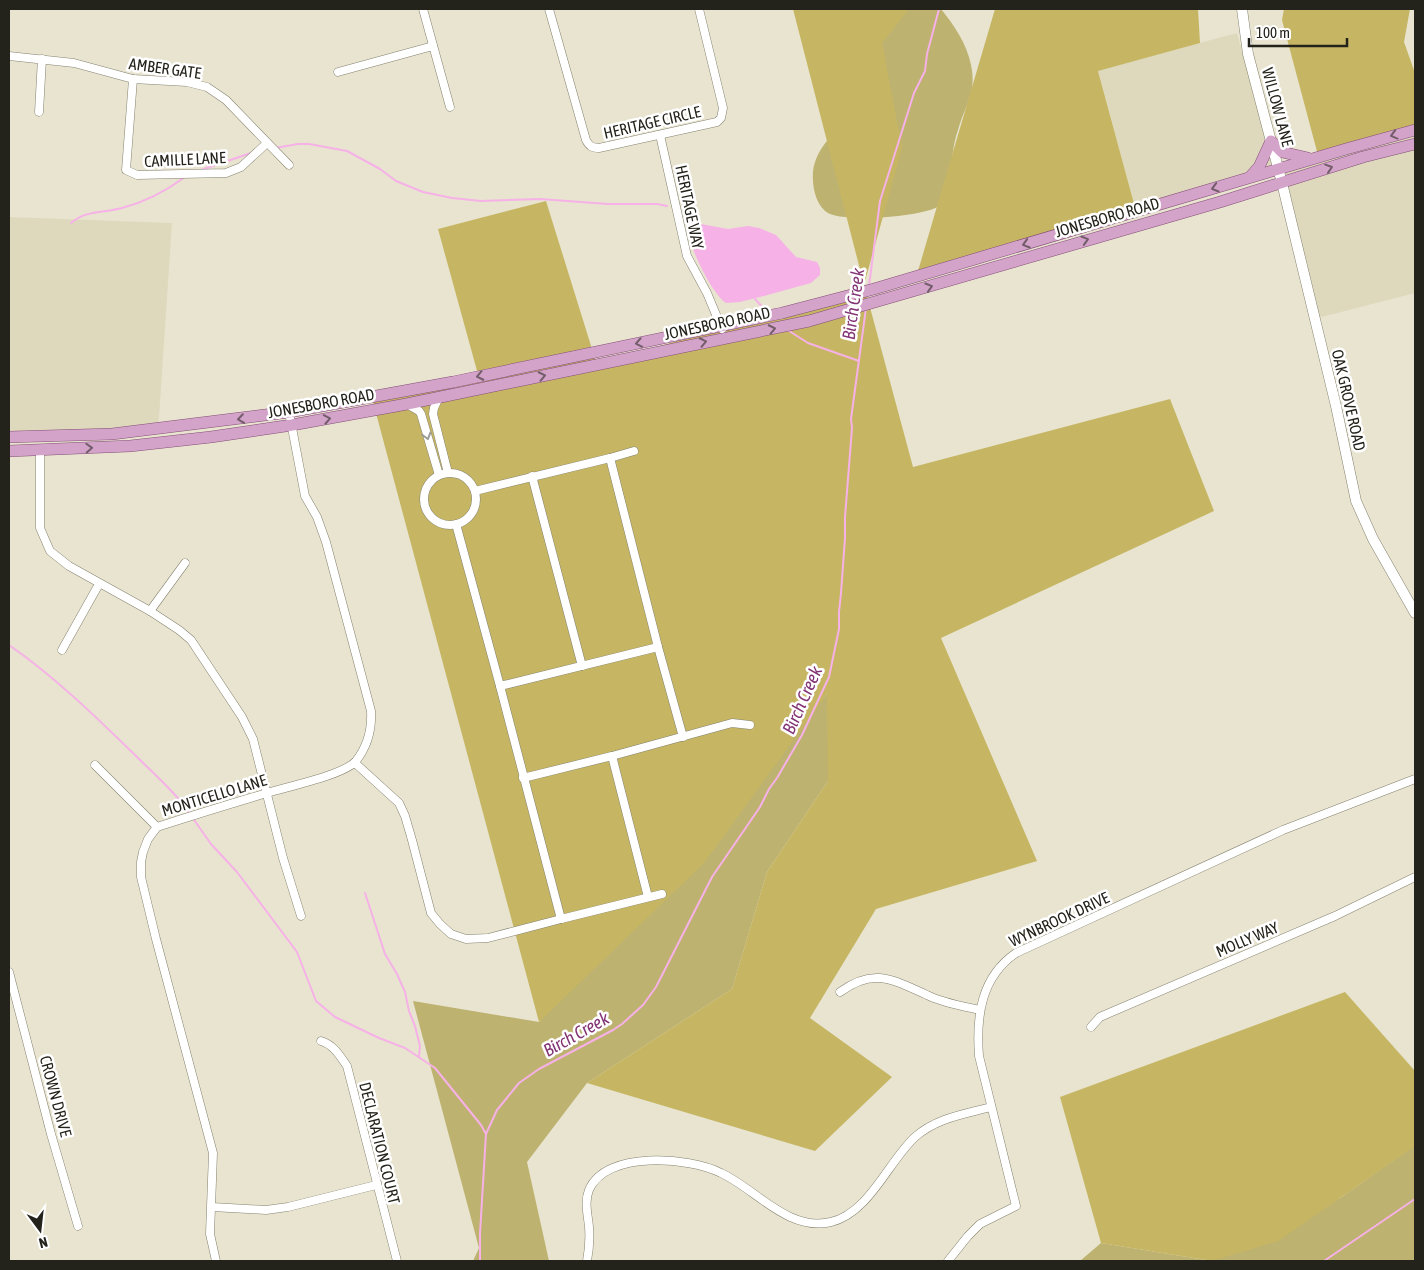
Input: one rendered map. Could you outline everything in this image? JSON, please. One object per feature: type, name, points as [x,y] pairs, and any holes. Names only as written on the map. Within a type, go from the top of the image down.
[{"type":"main road","name":"JONESBORO ROAD","points":[[9,437],[112,434],[289,412],[453,382],[721,326],[847,297],[1415,130]]},
{"type":"main road","points":[[1249,178],[1259,167],[1271,141],[1282,152],[1312,159]]},
{"type":"main road","name":"JONESBORO ROAD","points":[[9,451],[130,446],[292,425],[407,404],[840,313],[1415,144]]},
{"type":"street","points":[[423,9],[450,107]]},
{"type":"street","name":"HERITAGE CIRCLE","points":[[548,9],[586,140],[593,148],[717,122],[721,118],[723,113],[699,9]]},
{"type":"street","name":"WILLOW LANE","points":[[1242,9],[1248,54],[1282,183]]},
{"type":"street","points":[[338,72],[433,46]]},
{"type":"street","name":"AMBER GATE","points":[[9,56],[74,63],[133,79],[187,82],[206,87],[226,100],[289,165]]},
{"type":"street","points":[[39,112],[42,59]]},
{"type":"street","name":"CAMILLE LANE","points":[[133,79],[126,170],[137,175],[226,173],[241,167],[267,143]]},
{"type":"street","name":"HERITAGE WAY","points":[[660,135],[687,256],[707,293],[724,338]]},
{"type":"street","name":"OAK GROVE ROAD","points":[[1282,183],[1336,406],[1356,501],[1373,540],[1415,613]]},
{"type":"street","points":[[440,397],[433,414],[448,473]]},
{"type":"street","points":[[407,404],[421,414],[439,475]]},
{"type":"street","points":[[289,412],[305,496],[317,516],[326,542],[371,711],[372,726],[366,744],[355,763],[399,803],[406,816],[432,914],[451,934],[466,939],[488,938],[662,894]]},
{"type":"street","points":[[40,450],[40,528],[50,551],[57,558],[99,584],[150,611],[180,630],[190,640],[242,717],[253,739],[283,858],[301,916]]},
{"type":"street","points":[[475,491],[634,451]]},
{"type":"street","points":[[610,458],[682,737]]},
{"type":"street","points":[[448,473],[462,476],[467,480],[475,491],[476,499],[474,508],[464,521],[447,525],[439,523],[427,512],[424,495],[432,480],[439,475],[448,473]]},
{"type":"street","points":[[532,476],[582,666]]},
{"type":"street","points":[[456,524],[561,919]]},
{"type":"street","points":[[150,611],[185,563]]},
{"type":"street","points":[[62,650],[99,584]]},
{"type":"street","points":[[500,686],[658,647]]},
{"type":"street","points":[[523,778],[732,724],[750,725]]},
{"type":"street","points":[[612,756],[648,897]]},
{"type":"street","name":"MONTICELLO LANE","points":[[216,1261],[210,1234],[212,1153],[141,877],[142,852],[148,839],[157,827],[267,793],[317,780],[355,763]]},
{"type":"street","points":[[95,765],[157,827]]},
{"type":"street","name":"WYNBROOK DRIVE","points":[[948,1261],[980,1224],[1016,1206],[979,1056],[980,1010],[995,972],[1004,961],[1016,952],[1284,830],[1415,779]]},
{"type":"street","name":"MOLLY WAY","points":[[1091,1027],[1100,1017],[1335,916],[1415,877]]},
{"type":"street","name":"CROWN DRIVE","points":[[9,972],[51,1134],[78,1226]]},
{"type":"street","points":[[840,992],[850,985],[882,977],[896,980],[927,996],[954,1005],[980,1010]]},
{"type":"street","name":"DECLARATION COURT","points":[[321,1041],[328,1043],[347,1066],[396,1261]]},
{"type":"street","points":[[587,1261],[590,1246],[586,1208],[589,1190],[601,1175],[623,1164],[645,1160],[699,1164],[729,1177],[791,1218],[813,1223],[832,1222],[854,1212],[915,1137],[935,1122],[991,1108]]},
{"type":"street","points":[[212,1208],[266,1210],[288,1208],[376,1185]]},
{"type":"shaded area","points":[[793,9],[909,9],[882,43],[902,148],[864,285]]},
{"type":"shaded area","points":[[886,9],[941,9],[959,35],[969,57],[972,75],[971,91],[955,141],[948,192],[945,200],[939,206],[916,213],[863,218],[833,215],[825,211],[817,198],[813,177],[815,162],[823,146],[856,103]]},
{"type":"shaded area","points":[[995,9],[1198,9],[1200,43],[1098,71],[1136,211],[918,271]]},
{"type":"shaded area","points":[[1284,9],[1410,9],[1404,42],[1415,73],[1415,130],[1319,159],[1282,20]]},
{"type":"shaded area","points":[[1237,33],[1274,171],[1136,211],[1098,70]]},
{"type":"shaded area","points":[[1415,130],[1415,293],[1318,318],[1274,171]]},
{"type":"shaded area","points":[[546,201],[597,365],[864,285],[913,467],[1170,399],[1214,511],[941,638],[1037,861],[876,909],[810,1018],[892,1077],[815,1151],[587,1083],[732,989],[767,872],[828,781],[827,694],[704,863],[539,1022],[373,402],[479,378],[438,229]]},
{"type":"shaded area","points":[[9,217],[172,223],[158,433],[9,441]]},
{"type":"shaded area","points":[[689,223],[728,229],[748,226],[759,228],[776,235],[796,257],[817,262],[820,268],[820,275],[811,283],[740,302],[726,303],[720,298],[700,266],[691,241]]},
{"type":"shaded area","points":[[828,693],[828,781],[767,872],[732,989],[587,1083],[527,1162],[549,1261],[473,1261],[479,1248],[413,1001],[539,1022]]},
{"type":"shaded area","points":[[1345,992],[1415,1071],[1415,1146],[1278,1241],[1212,1261],[1101,1243],[1060,1097]]},
{"type":"shaded area","points":[[1415,1129],[1415,1261],[1212,1261],[1340,1198],[1404,1153]]},
{"type":"shaded area","points":[[1101,1243],[1212,1261],[1080,1261]]},
{"type":"waterway","name":"Birch Creek","points":[[869,286],[880,201],[914,93],[925,71],[927,54],[939,9]]},
{"type":"waterway","points":[[275,148],[309,144],[347,151],[380,169],[396,181],[423,192],[452,198],[481,201],[540,199],[667,206]]},
{"type":"waterway","points":[[198,171],[251,153]]},
{"type":"waterway","points":[[71,223],[89,214],[115,210],[139,203],[185,177]]},
{"type":"waterway","points":[[755,299],[766,311]]},
{"type":"waterway","name":"Birch Creek","points":[[480,1261],[486,1134],[497,1110],[519,1083],[539,1069],[613,1030],[643,1005],[656,987],[712,877],[760,807],[802,735],[829,677],[839,629],[852,428],[851,419],[866,308]]},
{"type":"waterway","points":[[786,329],[808,343],[859,361]]},
{"type":"waterway","points":[[9,645],[90,711],[164,783],[190,813]]},
{"type":"waterway","points":[[192,817],[211,844],[237,872],[297,952],[316,1001],[335,1017],[405,1048],[435,1068],[481,1125],[486,1134]]},
{"type":"waterway","points":[[365,893],[385,954],[405,992],[420,1046],[419,1056]]},
{"type":"waterway","points":[[1324,1261],[1415,1199]]}]
